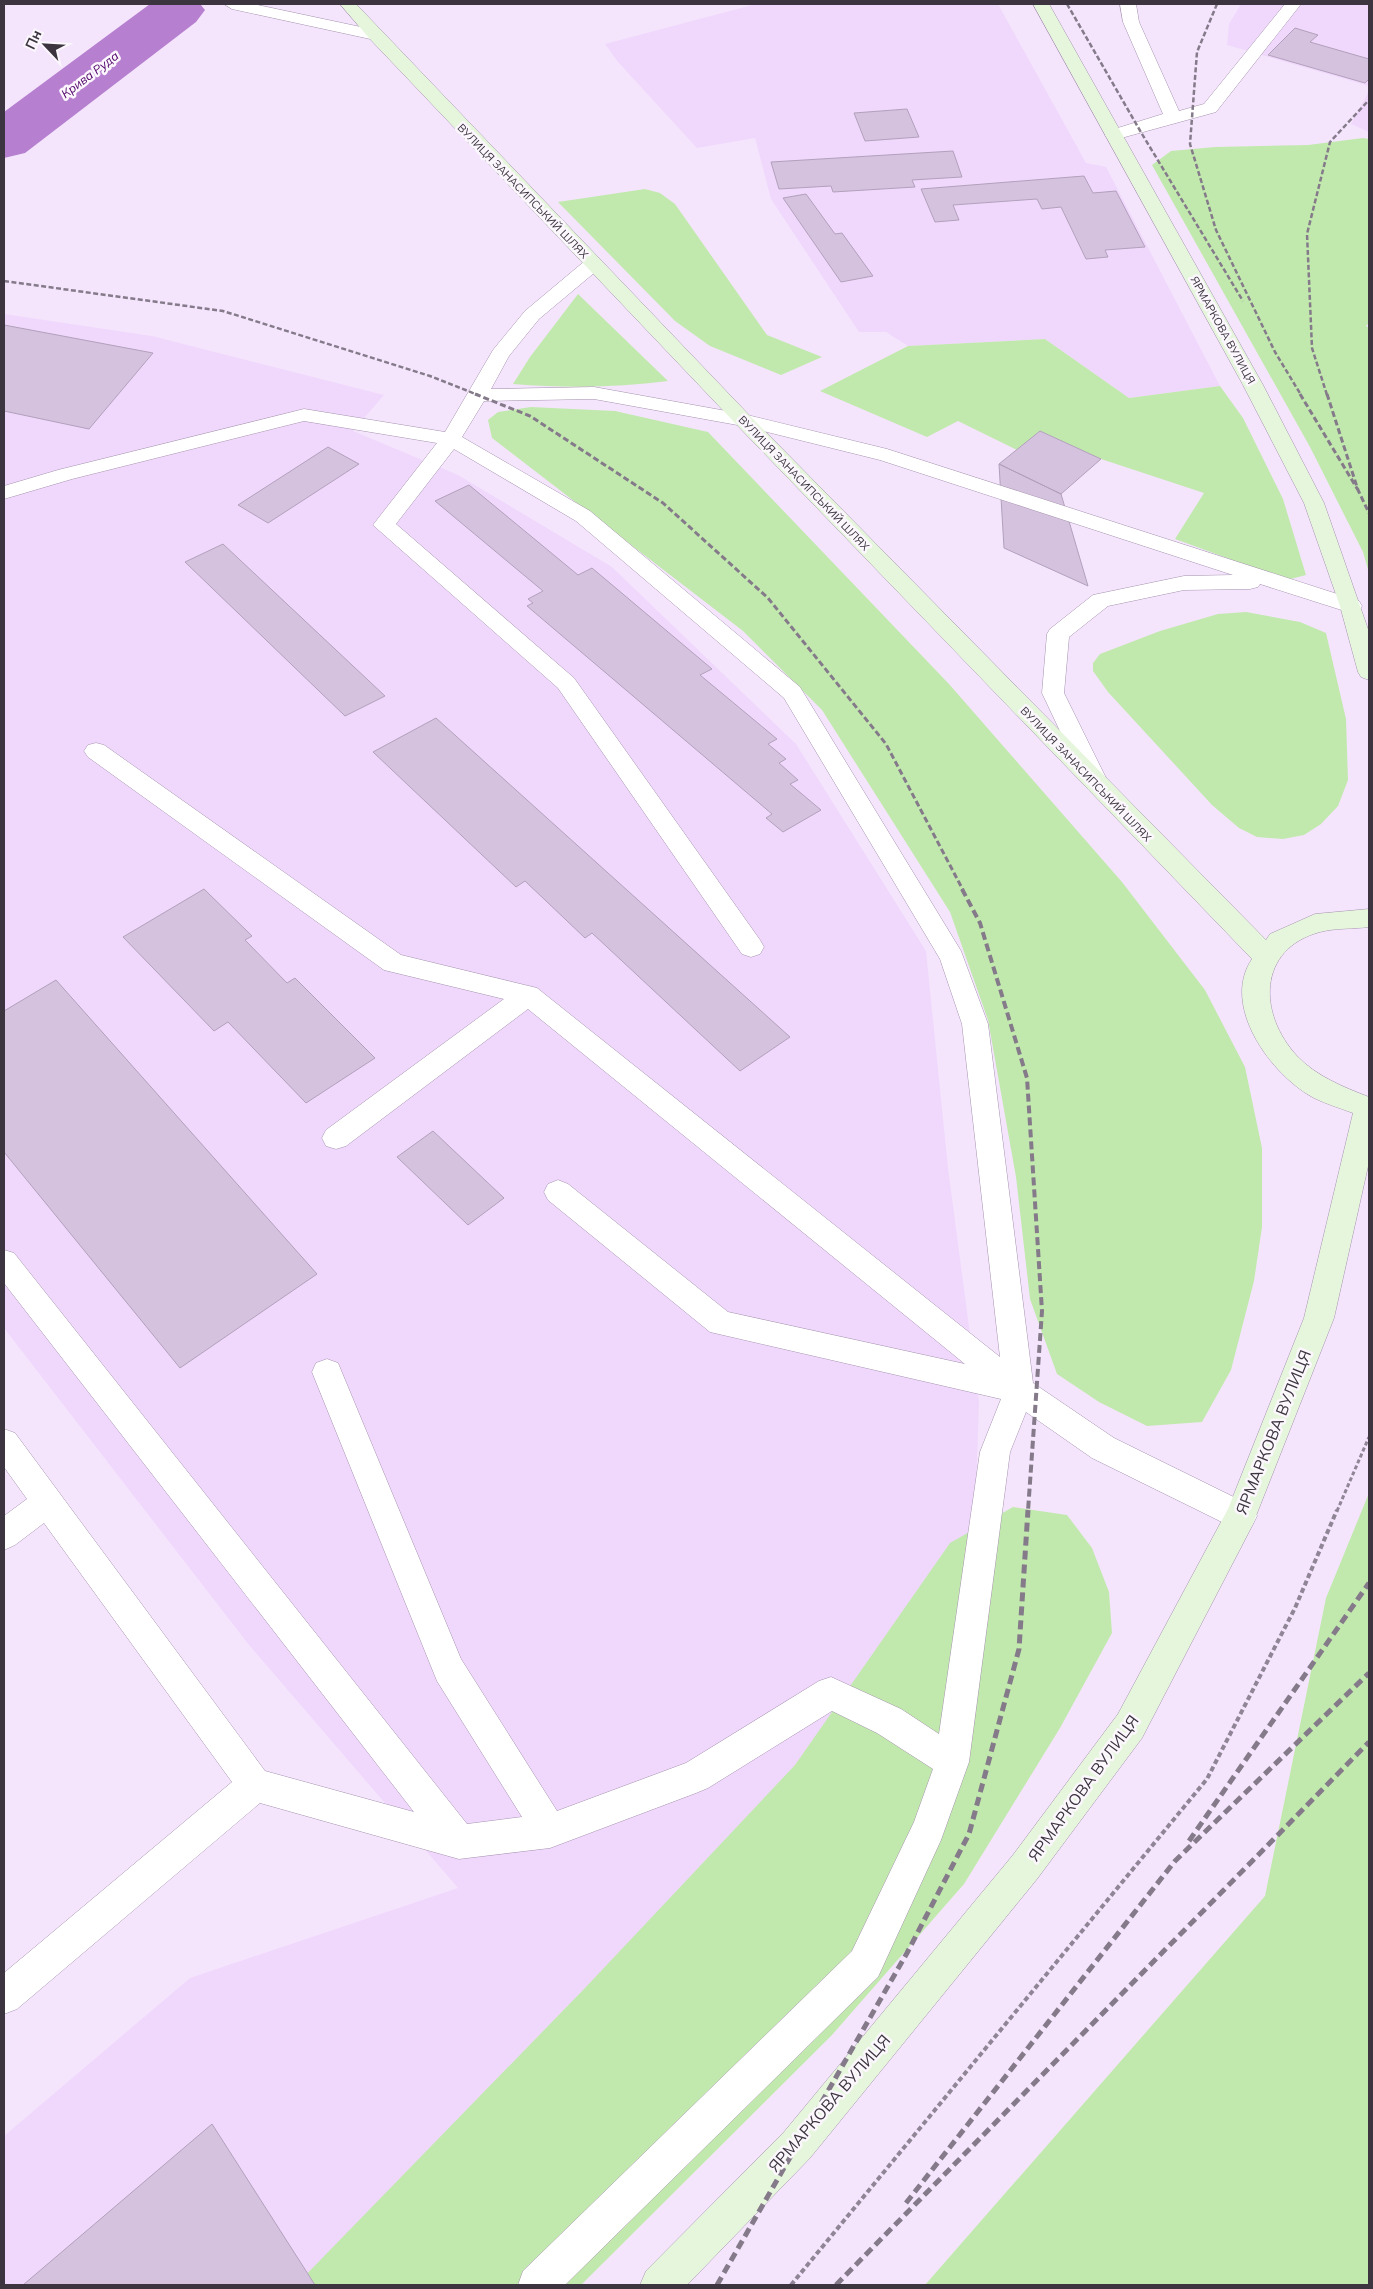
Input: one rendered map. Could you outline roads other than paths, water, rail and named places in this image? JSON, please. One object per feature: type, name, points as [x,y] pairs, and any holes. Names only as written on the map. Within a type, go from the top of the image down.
[{"type":"main road","name":"ВУЛИЦЯ ЗАНАСИПСЬКИЙ ШЛЯХ","points":[[348,4],[375,35],[743,420],[1266,957]]},
{"type":"main road","name":"ЯРМАРКОВА ВУЛИЦЯ","points":[[1041,4],[1254,385],[1314,503],[1351,606],[1369,672]]},
{"type":"main road","points":[[1368,1108],[1353,1104],[1323,1091],[1298,1074],[1277,1054],[1262,1031],[1255,1008],[1255,984],[1266,957],[1275,946],[1294,932],[1318,922],[1346,917],[1369,918]]},
{"type":"main road","name":"ЯРМАРКОВА ВУЛИЦЯ","points":[[660,2285],[798,2145],[1025,1867],[1130,1726],[1241,1516],[1319,1318],[1368,1108]]},
{"type":"lane","points":[[232,4],[375,35]]},
{"type":"lane","points":[[1128,4],[1131,22],[1173,118]]},
{"type":"lane","points":[[1114,135],[1210,108],[1293,4]]},
{"type":"lane","points":[[593,264],[532,315],[500,354],[451,439],[384,525],[566,683],[751,947]]},
{"type":"lane","points":[[478,395],[594,393],[743,420],[887,456],[1351,606]]},
{"type":"lane","points":[[4,492],[65,474],[304,415],[451,439],[582,516],[792,693],[952,958],[975,1024],[1020,1390],[995,1452],[952,1762],[929,1828],[865,1964],[537,2285]]},
{"type":"lane","points":[[1097,784],[1053,692],[1058,634],[1101,600],[1184,583],[1274,582]]},
{"type":"lane","points":[[96,752],[393,963],[528,995],[1020,1390],[1103,1448],[1241,1516]]},
{"type":"lane","points":[[336,1138],[528,995]]},
{"type":"lane","points":[[558,1192],[720,1323],[1020,1390]]},
{"type":"lane","points":[[4,1262],[459,1842]]},
{"type":"lane","points":[[327,1372],[449,1670],[550,1830]]},
{"type":"lane","points":[[4,1443],[256,1785],[459,1842],[550,1830],[696,1776],[831,1693],[889,1721],[952,1762]]},
{"type":"lane","points":[[4,1535],[48,1502]]},
{"type":"lane","points":[[4,1996],[256,1785]]},
{"type":"waterway","name":"Крива Руда","points":[[4,140],[177,10]]},
{"type":"railway","points":[[1067,4],[1142,134],[1243,301]]},
{"type":"railway","points":[[1217,4],[1197,52],[1190,144],[1216,230],[1275,352],[1301,395]]},
{"type":"railway","points":[[1327,395],[1312,348],[1307,234],[1330,142],[1369,100]]},
{"type":"railway","points":[[4,281],[223,311],[430,376],[478,395]]},
{"type":"railway","points":[[475,394],[530,416],[663,503],[768,598],[886,744],[963,890]]},
{"type":"railway","points":[[1300,394],[1358,490]]},
{"type":"railway","points":[[1327,394],[1358,490]]},
{"type":"railway","points":[[1358,490],[1369,513]]},
{"type":"railway","points":[[962,889],[980,923],[1027,1078],[1042,1311],[1028,1511]]},
{"type":"railway","points":[[717,2285],[907,1953],[969,1834],[1019,1649],[1028,1510]]},
{"type":"railway","points":[[1189,1841],[1369,1583]]},
{"type":"railway","points":[[906,2203],[1175,1861],[1369,1673]]},
{"type":"railway","points":[[836,2285],[1369,1742]]}]
